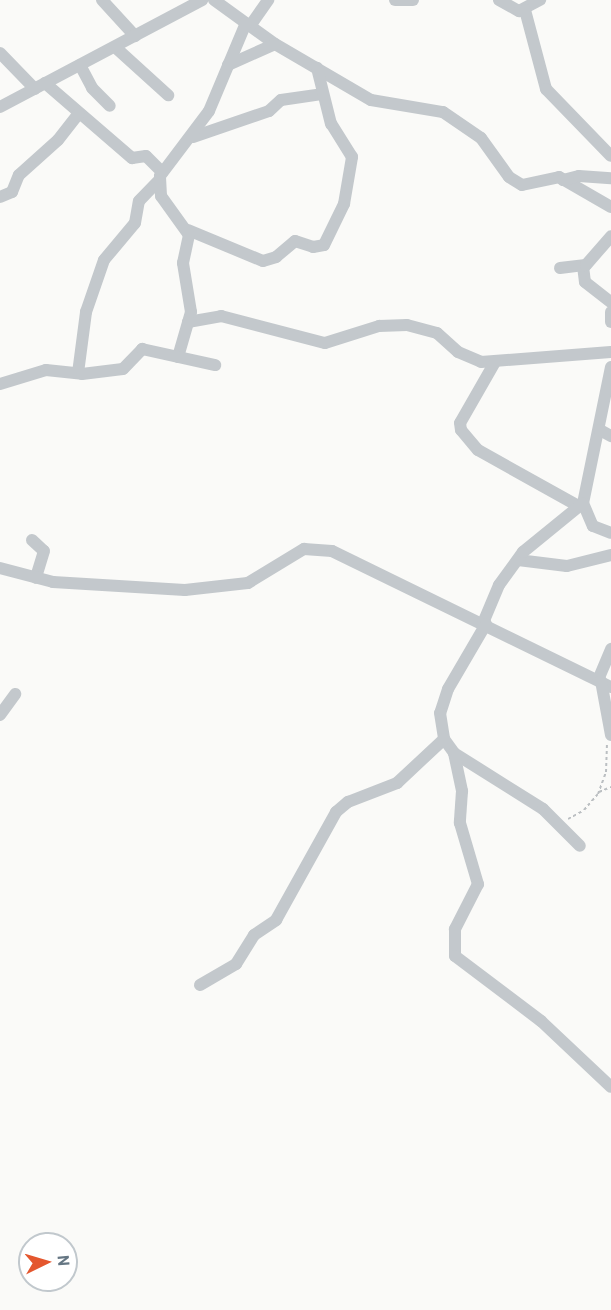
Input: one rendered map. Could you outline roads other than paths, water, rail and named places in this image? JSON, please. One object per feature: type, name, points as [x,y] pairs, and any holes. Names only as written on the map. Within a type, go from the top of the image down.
[{"type":"street","points":[[102,0],[135,36]]},
{"type":"street","points":[[0,107],[202,0]]},
{"type":"street","points":[[214,0],[275,44],[371,100],[443,112],[481,138],[509,177],[522,185],[529,187],[551,177],[563,180],[611,207]]},
{"type":"street","points":[[78,374],[86,312],[104,260],[135,223],[139,201],[193,137],[209,111],[248,24],[268,0]]},
{"type":"street","points":[[395,0],[413,0]]},
{"type":"street","points":[[499,0],[523,7],[540,0]]},
{"type":"street","points":[[523,7],[546,88],[611,156]]},
{"type":"street","points":[[228,65],[275,44]]},
{"type":"street","points":[[115,47],[168,95]]},
{"type":"street","points":[[0,53],[132,158],[146,156],[160,176],[161,196],[188,230],[263,261],[276,257],[295,242],[313,247],[324,245],[344,204],[352,157],[331,124],[316,68]]},
{"type":"street","points":[[80,65],[92,88],[110,106]]},
{"type":"street","points":[[193,137],[269,111],[281,100],[322,94]]},
{"type":"street","points":[[0,197],[12,192],[19,175],[58,140],[78,114]]},
{"type":"street","points":[[563,180],[579,176],[611,178]]},
{"type":"street","points":[[178,357],[191,312],[183,263],[188,230]]},
{"type":"street","points":[[560,268],[583,266],[596,258],[611,236]]},
{"type":"street","points":[[583,266],[585,282],[611,302]]},
{"type":"street","points":[[611,312],[611,322]]},
{"type":"street","points":[[188,322],[221,316],[325,343],[379,326],[407,325],[437,333],[469,359],[495,362],[611,352]]},
{"type":"street","points":[[0,384],[46,370],[78,374],[123,369],[142,349],[215,365]]},
{"type":"street","points":[[495,362],[460,423],[461,430],[478,450],[581,505],[593,526],[611,533]]},
{"type":"street","points":[[580,846],[543,809],[454,753],[444,739],[440,713],[448,689],[484,624],[499,585],[518,560],[581,505],[605,433],[611,368]]},
{"type":"street","points":[[32,540],[44,551],[36,578]]},
{"type":"street","points":[[0,568],[36,578],[185,591],[248,582],[304,549],[315,548],[353,558],[603,683]]},
{"type":"street","points":[[518,560],[567,566],[611,555]]},
{"type":"street","points":[[610,734],[603,683],[611,649]]},
{"type":"street","points":[[0,715],[15,694]]},
{"type":"street","points":[[200,985],[236,964],[254,935],[276,920],[336,812],[348,802],[397,783],[444,739]]},
{"type":"street","points":[[454,753],[462,791],[460,823],[478,884],[455,928],[455,956],[541,1021],[611,1087]]}]
